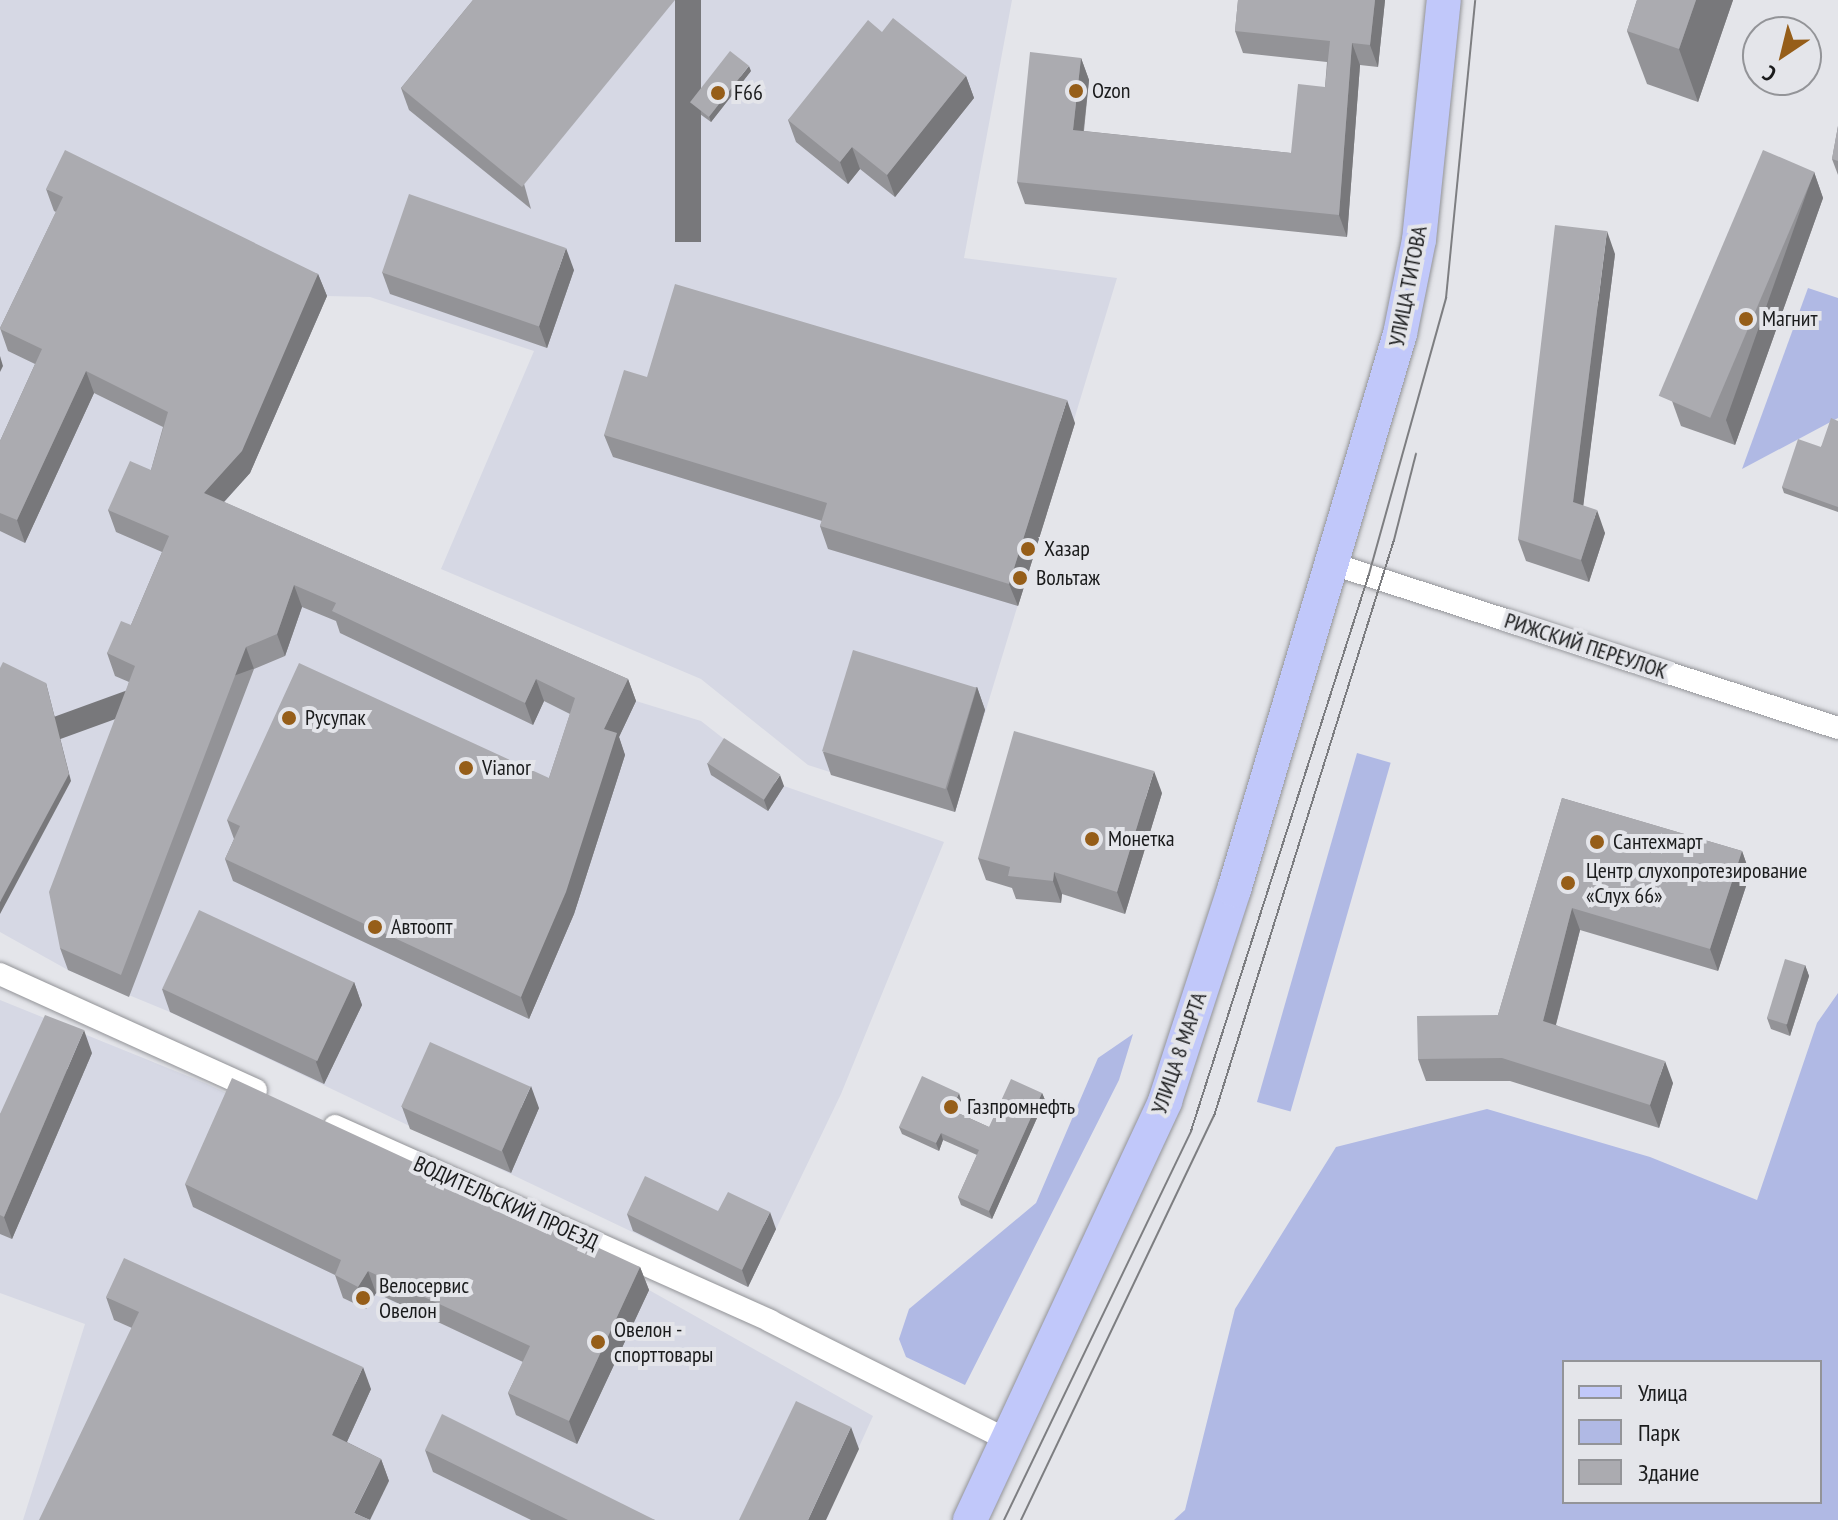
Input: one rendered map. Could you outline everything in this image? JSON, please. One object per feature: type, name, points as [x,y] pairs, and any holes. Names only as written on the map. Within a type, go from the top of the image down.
[{"type":"main road","name":"УЛИЦА ТИТОВА","points":[[1333,564],[1400,334],[1419,240],[1444,0]]},
{"type":"main road","name":"УЛИЦА 8 МАРТА","points":[[970,1520],[1165,1101],[1333,564]]},
{"type":"street","name":"РИЖСКИЙ ПЕРЕУЛОК","points":[[1333,564],[1838,728]]},
{"type":"street","points":[[0,974],[281,1102]]},
{"type":"street","name":"ВОДИТЕЛЬСКИЙ ПРОЕЗД","points":[[310,1115],[770,1321],[1008,1440]]},
{"type":"shaded area","points":[[0,0],[1012,0],[964,258],[1117,278],[955,812],[808,765],[701,679],[441,569],[534,351],[370,297],[327,296],[250,473],[221,506],[636,701],[701,721],[784,786],[944,842],[841,1094],[748,1287],[170,1012],[68,970],[0,932]]},
{"type":"shaded area","points":[[0,1000],[205,1083],[649,1290],[873,1416],[826,1520],[23,1520],[85,1324],[0,1293]]},
{"type":"green space","points":[[1808,288],[1838,298],[1838,418],[1742,469]]},
{"type":"green space","points":[[1357,753],[1391,763],[1291,1112],[1257,1102]]},
{"type":"green space","points":[[1838,993],[1838,1520],[1174,1520],[1185,1510],[1235,1309],[1336,1147],[1487,1109],[1650,1157],[1757,1200],[1817,1023]]},
{"type":"green space","points":[[1133,1034],[1119,1080],[965,1385],[906,1357],[899,1339],[909,1309],[1036,1203],[1098,1058]]},
{"type":"building","points":[[473,0],[675,0],[522,187],[401,88]]},
{"type":"building","points":[[1238,0],[1375,0],[1370,45],[1352,43],[1339,215],[1017,182],[1030,52],[1081,58],[1073,130],[1291,153],[1298,84],[1325,87],[1330,41],[1235,31]]},
{"type":"building","points":[[1637,0],[1696,0],[1679,49],[1627,31]]},
{"type":"building","points":[[893,18],[966,76],[887,175],[852,147],[840,162],[788,120],[868,20],[882,32]]},
{"type":"building","points":[[730,51],[749,66],[709,117],[690,102]]},
{"type":"building","points":[[1838,126],[1838,161],[1832,159]]},
{"type":"building","points":[[65,150],[318,274],[242,451],[204,493],[628,679],[604,729],[617,733],[566,892],[521,997],[225,859],[240,826],[227,820],[299,663],[549,778],[575,698],[536,679],[525,703],[332,611],[336,603],[294,585],[277,634],[246,647],[121,975],[60,948],[49,892],[135,666],[107,653],[121,621],[131,625],[169,536],[108,510],[130,461],[151,470],[168,412],[86,371],[17,520],[0,513],[0,441],[42,349],[0,328],[63,197],[46,189]]},
{"type":"building","points":[[1763,150],[1815,172],[1710,418],[1659,396]]},
{"type":"building","points":[[409,194],[566,248],[539,327],[382,272]]},
{"type":"building","points":[[1555,225],[1607,231],[1573,502],[1597,510],[1581,560],[1518,539]]},
{"type":"building","points":[[675,284],[1067,400],[1009,584],[820,526],[827,503],[604,435],[624,370],[647,377]]},
{"type":"building","points":[[1831,418],[1838,421],[1838,507],[1782,487],[1798,439],[1821,447]]},
{"type":"building","points":[[853,650],[976,688],[945,789],[822,751]]},
{"type":"building","points":[[3,662],[46,683],[69,774],[0,902],[0,668]]},
{"type":"building","points":[[1014,731],[1154,771],[1117,892],[1054,872],[1053,881],[1008,876],[1010,867],[978,858]]},
{"type":"building","points":[[724,738],[780,774],[764,800],[708,763]]},
{"type":"building","points":[[1562,798],[1742,851],[1710,949],[1572,908],[1543,1021],[1665,1061],[1650,1105],[1502,1058],[1418,1059],[1417,1016],[1498,1015]]},
{"type":"building","points":[[199,910],[354,982],[317,1061],[162,989]]},
{"type":"building","points":[[1785,959],[1805,965],[1787,1024],[1767,1018]]},
{"type":"building","points":[[45,1015],[84,1030],[4,1217],[0,1215],[0,1114]]},
{"type":"building","points":[[430,1042],[530,1087],[502,1152],[401,1107]]},
{"type":"building","points":[[922,1076],[959,1093],[951,1110],[989,1127],[1011,1079],[1042,1093],[989,1211],[958,1197],[979,1150],[941,1133],[936,1143],[899,1127]]},
{"type":"building","points":[[232,1078],[640,1267],[569,1421],[508,1393],[530,1346],[368,1271],[358,1287],[335,1275],[341,1260],[185,1184]]},
{"type":"building","points":[[645,1176],[718,1211],[728,1192],[770,1212],[742,1270],[627,1214]]},
{"type":"building","points":[[124,1258],[363,1367],[332,1435],[381,1459],[354,1513],[370,1520],[39,1520],[139,1312],[106,1297]]},
{"type":"building","points":[[796,1401],[851,1427],[808,1520],[739,1520]]},
{"type":"building","points":[[442,1414],[655,1520],[568,1520],[425,1450]]},
{"type":"tram line","points":[[1004,1520],[1191,1131],[1369,574],[1446,298],[1475,0]]},
{"type":"tram line","points":[[1021,1520],[1214,1116],[1394,540],[1416,454]]},
{"type":"place","name":"Ozon","points":[[1076,91]]},
{"type":"place","name":"F66","points":[[718,93]]},
{"type":"place","name":"Магнит","points":[[1746,319]]},
{"type":"place","name":"Хазар","points":[[1028,549]]},
{"type":"place","name":"Вольтаж","points":[[1020,578]]},
{"type":"place","name":"Русупак","points":[[289,718]]},
{"type":"place","name":"Vianor","points":[[466,768]]},
{"type":"place","name":"Монетка","points":[[1092,839]]},
{"type":"place","name":"Сантехмарт","points":[[1597,842]]},
{"type":"place","name":"Центр слухопротезирование «Слух 66»","points":[[1568,883]]},
{"type":"place","name":"Автоопт","points":[[375,927]]},
{"type":"place","name":"Газпромнефть","points":[[951,1107]]},
{"type":"place","name":"Велосервис Овелон","points":[[363,1298]]},
{"type":"place","name":"Овелон - спорттовары","points":[[598,1342]]}]
